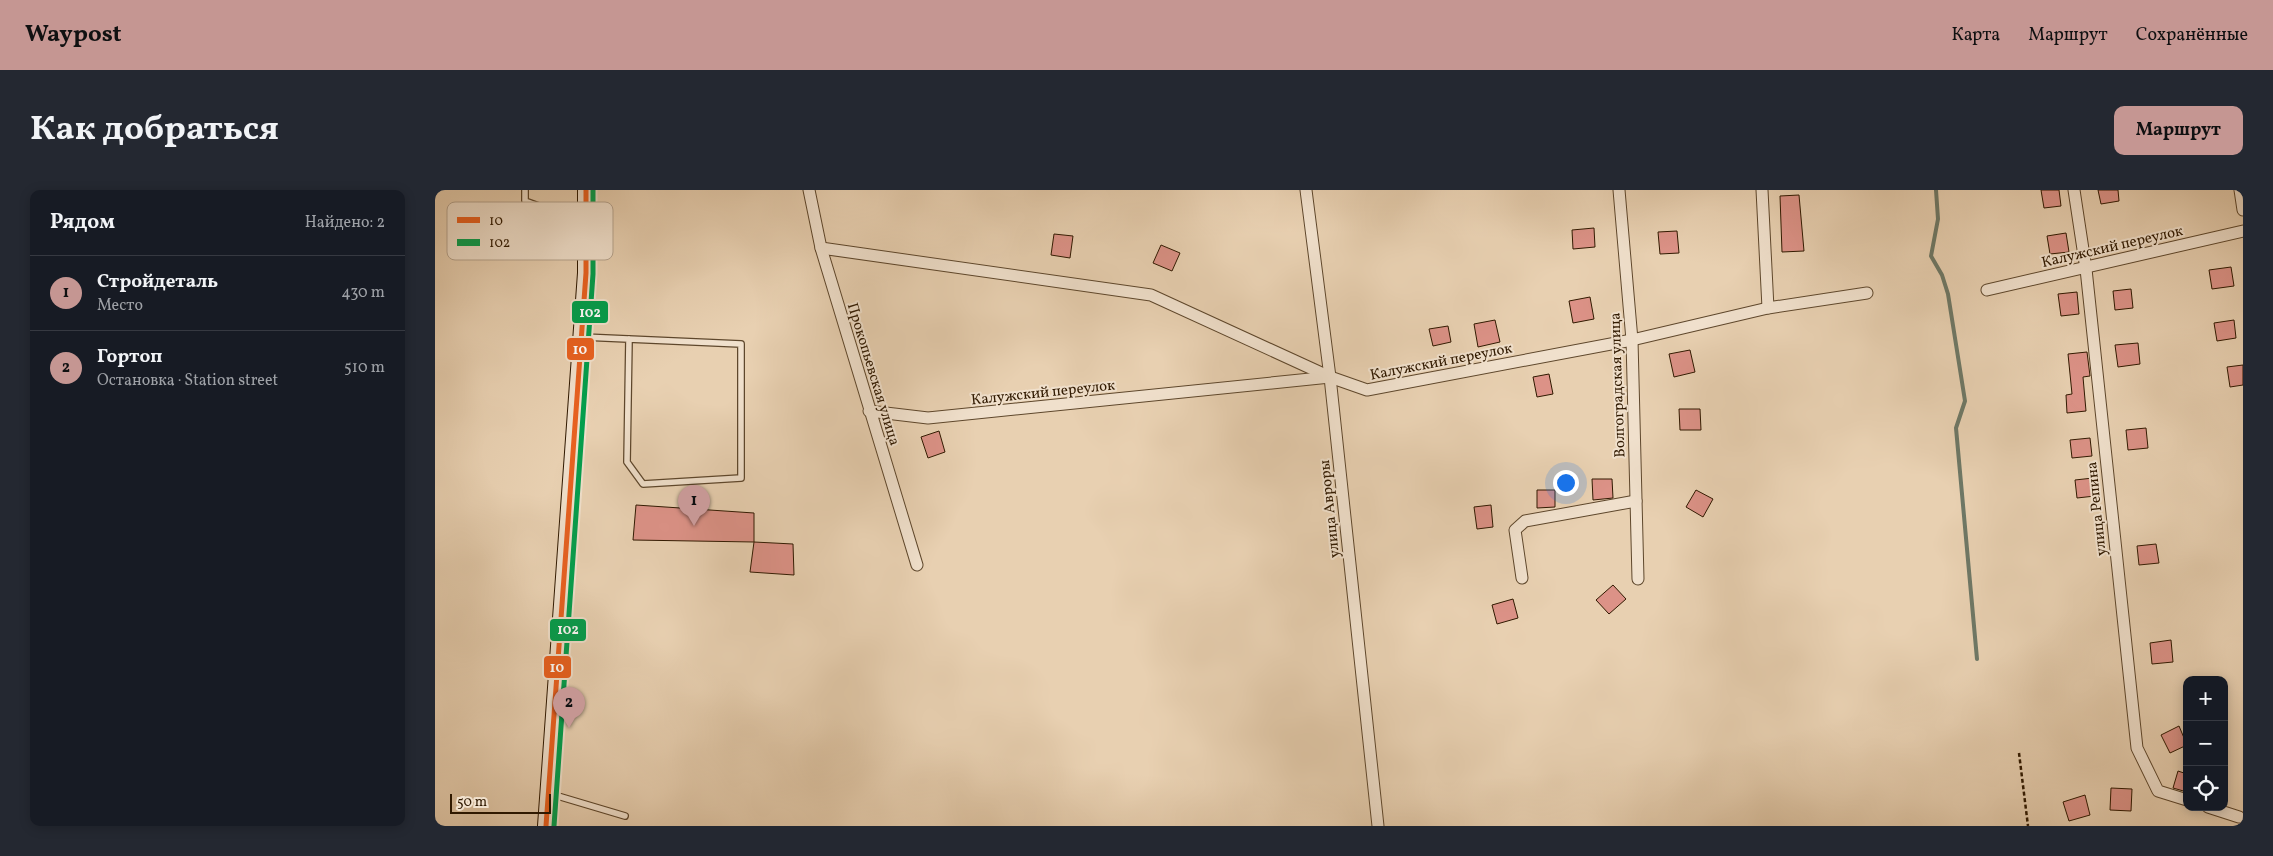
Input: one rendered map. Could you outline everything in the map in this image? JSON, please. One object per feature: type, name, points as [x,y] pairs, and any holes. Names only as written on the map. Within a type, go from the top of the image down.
[{"type":"main road","points":[[547,826],[586,260]]},
{"type":"street","name":"Прокопьевская улица","points":[[809,190],[821,248],[917,564]]},
{"type":"street","name":"улица Авроры","points":[[1306,190],[1330,377],[1378,826]]},
{"type":"street","name":"Волгоградская улица","points":[[1619,190],[1632,340],[1638,580]]},
{"type":"street","points":[[1762,190],[1768,308]]},
{"type":"street","name":"улица Репина","points":[[2075,190],[2086,269],[2137,748],[2158,791],[2183,799]]},
{"type":"street","points":[[2240,190],[2243,210]]},
{"type":"street","name":"Калужский переулок","points":[[1987,290],[2086,269],[2243,231]]},
{"type":"street","points":[[821,248],[1151,295],[1330,377]]},
{"type":"street","name":"Калужский переулок","points":[[869,411],[928,418],[1330,377],[1367,390],[1632,340],[1768,308],[1867,293]]},
{"type":"street","points":[[1522,578],[1515,530],[1525,521],[1636,501]]},
{"type":"street","points":[[2217,811],[2238,820]]},
{"type":"lane","points":[[525,190],[525,201],[528,202]]},
{"type":"lane","points":[[581,337],[629,339],[741,344],[741,478],[643,484],[627,462],[629,339]]},
{"type":"lane","points":[[549,793],[625,816]]},
{"type":"path","points":[[2019,753],[2028,826]]},
{"type":"building","points":[[2041,190],[2059,190],[2061,206],[2044,208]]},
{"type":"building","points":[[2098,190],[2118,190],[2119,201],[2101,204]]},
{"type":"building","points":[[1799,195],[1804,251],[1782,252],[1780,196]]},
{"type":"building","points":[[1594,228],[1595,247],[1573,249],[1572,230]]},
{"type":"building","points":[[1677,231],[1679,253],[1660,254],[1658,232]]},
{"type":"building","points":[[2066,233],[2069,252],[2050,254],[2047,236]]},
{"type":"building","points":[[1054,234],[1073,236],[1070,258],[1051,255]]},
{"type":"building","points":[[1161,245],[1180,253],[1172,271],[1153,263]]},
{"type":"building","points":[[2231,267],[2234,286],[2212,289],[2209,270]]},
{"type":"building","points":[[2131,289],[2133,308],[2115,310],[2113,291]]},
{"type":"building","points":[[2077,292],[2079,314],[2061,316],[2058,294]]},
{"type":"building","points":[[1590,297],[1594,319],[1573,323],[1569,301]]},
{"type":"building","points":[[1495,320],[1500,342],[1478,347],[1474,324]]},
{"type":"building","points":[[2234,320],[2236,338],[2217,341],[2214,323]]},
{"type":"building","points":[[1448,326],[1451,342],[1433,346],[1429,329]]},
{"type":"building","points":[[2138,343],[2140,364],[2118,367],[2115,345]]},
{"type":"building","points":[[1690,350],[1695,372],[1674,377],[1669,354]]},
{"type":"building","points":[[2087,352],[2090,376],[2083,377],[2086,411],[2067,413],[2066,395],[2072,394],[2068,354]]},
{"type":"building","points":[[2243,365],[2243,385],[2230,387],[2227,367]]},
{"type":"building","points":[[1549,374],[1553,394],[1537,397],[1533,377]]},
{"type":"building","points":[[1679,409],[1700,409],[1701,430],[1680,430]]},
{"type":"building","points":[[2146,428],[2148,448],[2128,450],[2126,430]]},
{"type":"building","points":[[939,431],[945,452],[928,458],[921,437]]},
{"type":"building","points":[[2090,438],[2092,456],[2072,458],[2070,440]]},
{"type":"building","points":[[2093,478],[2095,496],[2077,498],[2075,480]]},
{"type":"building","points":[[1592,479],[1612,479],[1613,498],[1593,500]]},
{"type":"building","points":[[1537,490],[1555,490],[1555,507],[1537,508]]},
{"type":"building","points":[[1696,490],[1713,499],[1703,517],[1686,507]]},
{"type":"building","points":[[636,505],[754,513],[754,542],[633,540]]},
{"type":"building","points":[[1491,505],[1493,527],[1477,529],[1474,507]]},
{"type":"building","points":[[754,542],[793,544],[794,575],[750,572]]},
{"type":"building","points":[[2156,544],[2159,563],[2139,565],[2137,546]]},
{"type":"building","points":[[1613,585],[1626,599],[1609,614],[1596,600]]},
{"type":"building","points":[[1513,599],[1518,618],[1497,624],[1492,605]]},
{"type":"building","points":[[2171,640],[2173,662],[2152,664],[2150,643]]},
{"type":"building","points":[[2179,726],[2183,736],[2183,747],[2170,753],[2161,735]]},
{"type":"building","points":[[2178,771],[2183,773],[2183,791],[2173,788]]},
{"type":"building","points":[[2111,788],[2132,789],[2131,811],[2110,810]]},
{"type":"building","points":[[2085,795],[2090,815],[2069,821],[2063,802]]},
{"type":"waterway","points":[[1936,190],[1938,219],[1931,256],[1942,275],[1948,294],[1965,401],[1956,428],[1977,659]]},
{"type":"transit line","name":"10","points":[[586,190],[586,202]]},
{"type":"transit line","name":"102","points":[[593,190],[593,202]]},
{"type":"transit line","name":"10","points":[[546,826],[586,260]]},
{"type":"transit line","name":"102","points":[[554,826],[593,260]]},
{"type":"place","name":"Стройдеталь","points":[[694,526]]},
{"type":"place","name":"Гортоп","points":[[569,728]]}]
